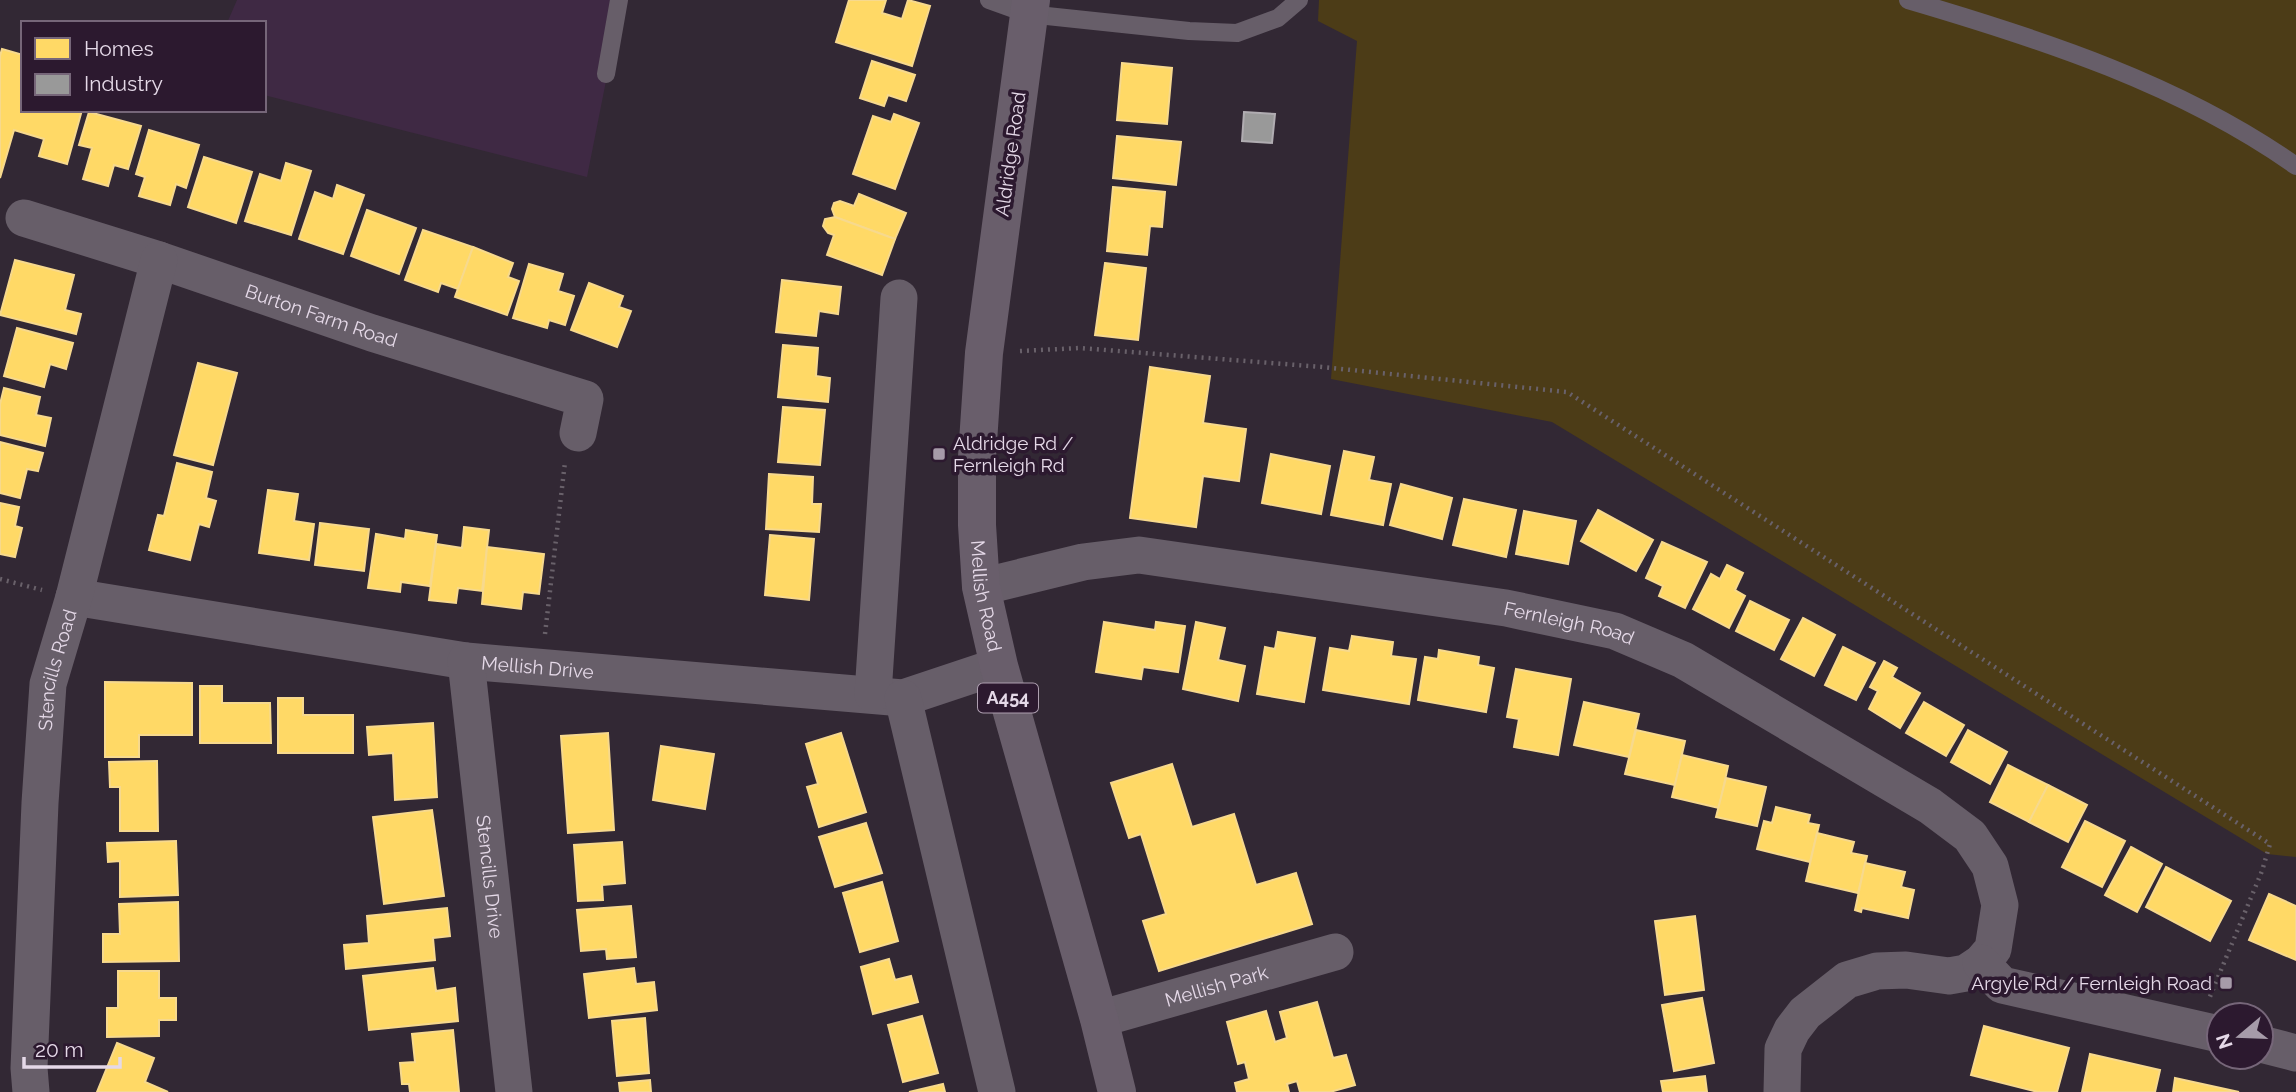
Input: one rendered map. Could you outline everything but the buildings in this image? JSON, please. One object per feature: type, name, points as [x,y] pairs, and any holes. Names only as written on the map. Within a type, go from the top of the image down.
[{"type":"main road","name":"Aldridge Road","points":[[991,293],[1029,5]]},
{"type":"main road","name":"Mellish Road","points":[[991,293],[976,457],[981,587],[999,666],[1099,1019],[1116,1092]]},
{"type":"street","name":"Burton Farm Road","points":[[25,215],[372,334],[585,399],[578,433]]},
{"type":"street","name":"Stencills Road","points":[[20,1079],[48,684],[74,597],[159,260]]},
{"type":"street","points":[[899,298],[888,696],[996,1092]]},
{"type":"street","name":"Fernleigh Road","points":[[981,587],[1083,562],[1139,555],[1506,608],[1615,631],[1683,660],[1930,806],[1970,836],[1990,866],[2000,905],[1993,949],[1982,963]]},
{"type":"street","name":"Mellish Drive","points":[[74,597],[466,661],[888,696],[999,666]]},
{"type":"street","name":"Stencills Drive","points":[[466,661],[514,1092]]},
{"type":"street","name":"Mellish Park","points":[[1099,1019],[1335,952]]},
{"type":"street","points":[[1783,1092],[1783,1049],[1792,1030],[1805,1013],[1847,980],[1877,971],[1906,970],[1949,976],[1966,973],[1982,963],[2002,985],[2205,1031]]},
{"type":"street","points":[[2275,1048],[2296,1053]]},
{"type":"lane","points":[[606,74],[619,0]]},
{"type":"lane","points":[[989,0],[1189,31],[1237,33],[1278,18],[1299,0]]},
{"type":"lane","points":[[1908,0],[1992,24],[2153,86],[2262,142],[2296,166]]},
{"type":"path","points":[[984,353],[1080,348],[1322,367],[1567,392],[2270,844],[2218,1001]]},
{"type":"path","points":[[541,666],[566,447],[578,433]]},
{"type":"path","points":[[0,579],[74,597]]},
{"type":"shaded area","points":[[237,0],[622,0],[587,177],[266,96],[266,21],[228,21]]},
{"type":"shaded area","points":[[1319,0],[2296,0],[2296,857],[2267,854],[1552,422],[1331,379],[1357,41],[1318,21]]},
{"type":"place","name":"Aldridge Rd / Fernleigh Rd","points":[[939,454]]},
{"type":"place","name":"Argyle Rd / Fernleigh Road","points":[[2226,983]]}]
